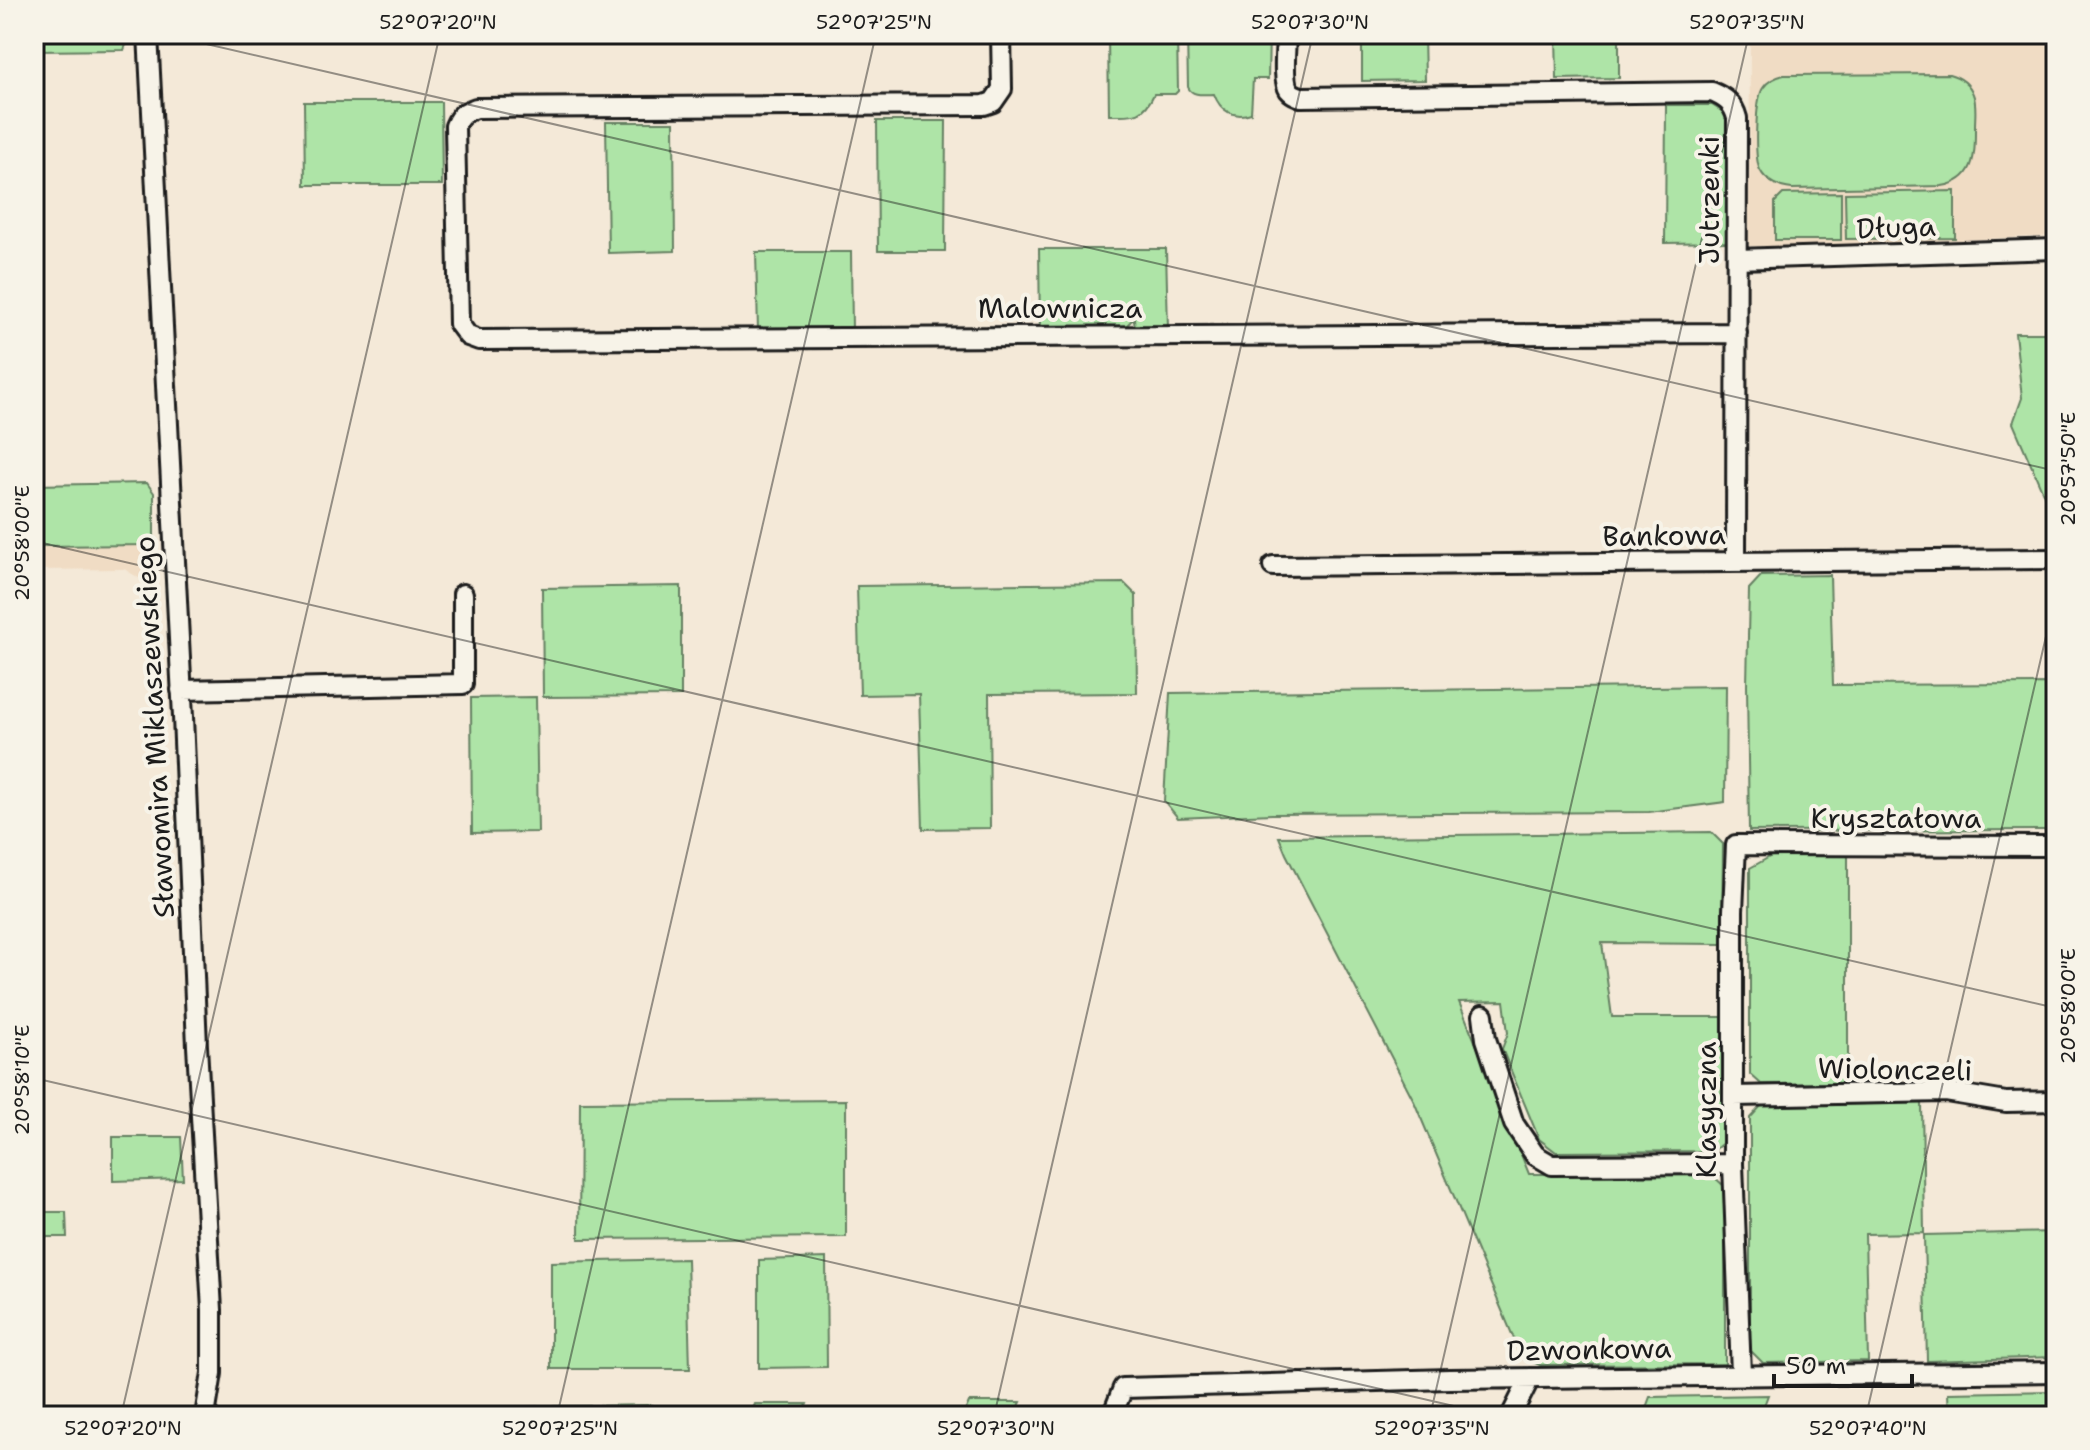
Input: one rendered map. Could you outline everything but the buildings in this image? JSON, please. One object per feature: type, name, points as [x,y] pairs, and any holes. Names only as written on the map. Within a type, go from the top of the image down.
[{"type":"street","name":"Sławomira Miklaszewskiego","points":[[148,34],[213,1322],[212,1373],[205,1416]]},
{"type":"street","name":"Malownicza","points":[[1001,34],[1002,89],[993,102],[984,105],[476,108],[463,113],[455,126],[459,324],[468,336],[479,340],[1737,333]]},
{"type":"street","name":"Jutrzenki","points":[[1286,34],[1286,82],[1293,94],[1301,97],[1712,92],[1726,97],[1734,106],[1737,118],[1736,562]]},
{"type":"street","name":"Długa","points":[[1737,259],[2056,249]]},
{"type":"street","name":"Bankowa","points":[[1273,566],[2056,559]]},
{"type":"street","points":[[181,690],[463,684],[463,594]]},
{"type":"street","name":"Kryształowa","points":[[1736,845],[2056,846]]},
{"type":"street","name":"Klasyczna","points":[[1736,845],[1733,1164],[1741,1374]]},
{"type":"street","points":[[1483,1015],[1486,1039],[1514,1124],[1535,1155],[1552,1165],[1733,1164]]},
{"type":"street","name":"Wiolonczeli","points":[[1733,1096],[1946,1092],[2006,1102],[2056,1101]]},
{"type":"street","name":"Dzwonkowa","points":[[1112,1416],[1123,1388],[1741,1374],[2056,1372]]},
{"type":"street","points":[[1511,1416],[1530,1378]]},
{"type":"shaded area","points":[[1750,34],[2056,34],[2056,236],[1749,246]]},
{"type":"shaded area","points":[[154,545],[154,587],[124,569],[34,570],[34,546]]},
{"type":"green space","points":[[34,34],[130,34],[124,50],[34,51]]},
{"type":"green space","points":[[1108,34],[1177,34],[1178,91],[1175,94],[1154,94],[1146,107],[1136,114],[1109,115]]},
{"type":"green space","points":[[1187,34],[1269,34],[1268,79],[1253,79],[1251,113],[1233,114],[1220,105],[1214,94],[1199,94],[1190,90]]},
{"type":"green space","points":[[1362,34],[1424,34],[1425,80],[1362,81]]},
{"type":"green space","points":[[1556,34],[1619,34],[1619,78],[1557,79]]},
{"type":"green space","points":[[1949,74],[1969,87],[1975,105],[1974,156],[1967,172],[1953,183],[1942,186],[1792,189],[1774,184],[1760,170],[1756,142],[1758,104],[1763,88],[1772,79],[1784,75]]},
{"type":"green space","points":[[304,102],[441,102],[442,185],[305,185]]},
{"type":"green space","points":[[1666,105],[1712,105],[1723,112],[1728,124],[1727,242],[1665,243]]},
{"type":"green space","points":[[877,121],[946,121],[945,251],[878,251]]},
{"type":"green space","points":[[606,122],[674,122],[675,251],[608,253]]},
{"type":"green space","points":[[1955,191],[1955,238],[1846,239],[1845,193]]},
{"type":"green space","points":[[1841,193],[1841,240],[1775,240],[1775,202],[1783,194]]},
{"type":"green space","points":[[1039,249],[1166,249],[1168,329],[1135,329],[1134,318],[1122,330],[1040,330]]},
{"type":"green space","points":[[756,252],[851,252],[852,331],[758,331]]},
{"type":"green space","points":[[2015,333],[2056,333],[2056,523],[2013,423],[2022,398]]},
{"type":"green space","points":[[147,483],[154,493],[154,545],[34,546],[34,485]]},
{"type":"green space","points":[[1830,575],[1833,685],[2056,684],[2056,830],[1749,831],[1749,589],[1761,576]]},
{"type":"green space","points":[[1124,583],[1136,595],[1137,693],[989,694],[990,828],[923,829],[919,694],[860,695],[857,586]]},
{"type":"green space","points":[[681,586],[681,696],[543,697],[542,588]]},
{"type":"green space","points":[[1726,686],[1725,802],[1649,812],[1272,814],[1178,818],[1164,801],[1170,693]]},
{"type":"green space","points":[[536,697],[538,832],[472,833],[471,698]]},
{"type":"green space","points":[[1711,832],[1723,844],[1722,944],[1602,943],[1612,1017],[1722,1017],[1724,1142],[1713,1151],[1556,1152],[1539,1139],[1502,1049],[1508,1033],[1504,1001],[1459,1002],[1529,1174],[1711,1174],[1725,1187],[1725,1364],[1540,1365],[1522,1358],[1413,1099],[1279,837]]},
{"type":"green space","points":[[1775,854],[1848,854],[1848,1083],[1761,1084],[1750,1074],[1750,868]]},
{"type":"green space","points":[[846,1100],[846,1237],[579,1239],[580,1102]]},
{"type":"green space","points":[[1922,1103],[1924,1233],[1865,1234],[1868,1361],[1763,1363],[1750,1350],[1750,1118],[1761,1106]]},
{"type":"green space","points":[[113,1137],[181,1137],[183,1179],[113,1181]]},
{"type":"green space","points":[[34,1212],[66,1212],[67,1237],[34,1237]]},
{"type":"green space","points":[[2056,1232],[2056,1357],[1927,1361],[1924,1235]]},
{"type":"green space","points":[[826,1258],[827,1367],[759,1368],[759,1260]]},
{"type":"green space","points":[[687,1259],[690,1369],[551,1369],[551,1262]]},
{"type":"green space","points":[[2056,1391],[2056,1416],[1949,1416],[1948,1393]]},
{"type":"green space","points":[[1768,1395],[1760,1416],[1643,1416],[1650,1397]]},
{"type":"green space","points":[[969,1402],[1021,1402],[1015,1416],[963,1416]]},
{"type":"green space","points":[[755,1404],[807,1404],[803,1416],[750,1416]]},
{"type":"green space","points":[[651,1405],[646,1416],[511,1416],[525,1407]]}]
